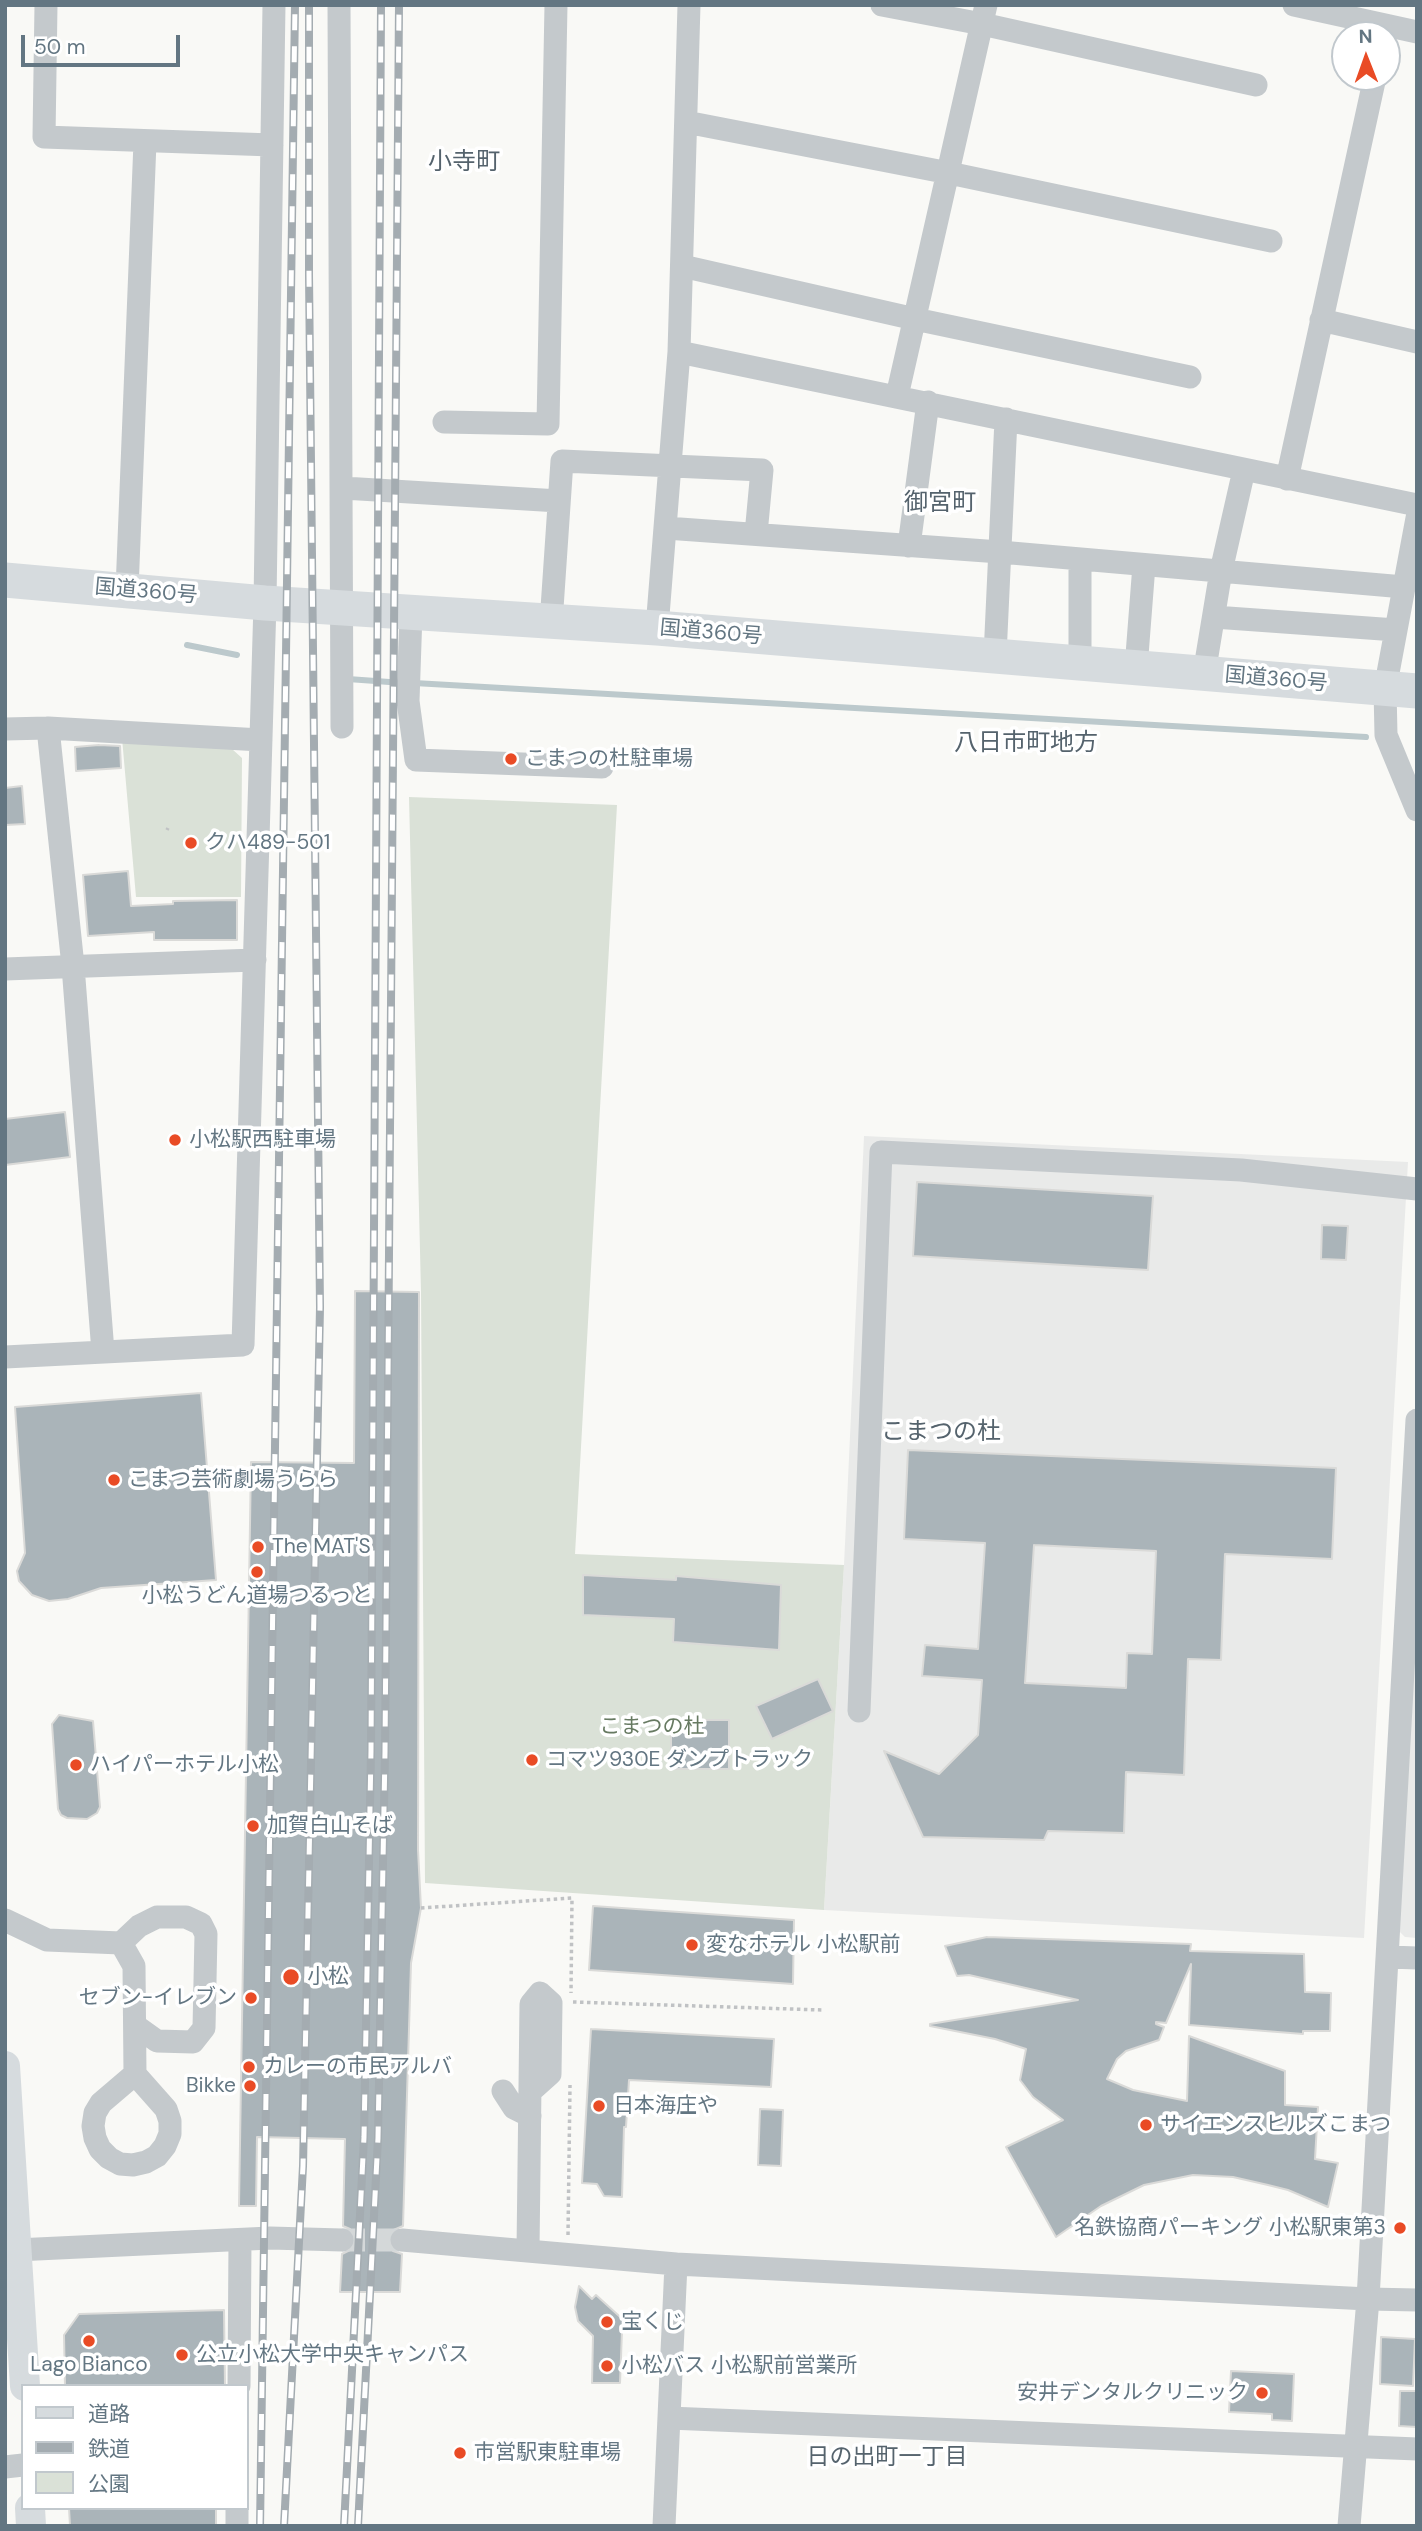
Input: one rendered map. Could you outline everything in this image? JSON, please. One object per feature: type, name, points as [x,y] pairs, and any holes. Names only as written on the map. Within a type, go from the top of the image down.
[{"type":"highway","name":"国道360号","points":[[5,580],[265,603],[657,628],[1401,690]]},
{"type":"main road","points":[[5,2066],[25,2384]]},
{"type":"street","points":[[46,5],[44,138],[272,145]]},
{"type":"street","points":[[5,1357],[243,1345],[265,603],[274,5]]},
{"type":"street","points":[[339,5],[342,727]]},
{"type":"street","points":[[444,422],[548,424],[556,5]]},
{"type":"street","points":[[657,628],[679,352],[689,5]]},
{"type":"street","points":[[882,5],[984,15],[1256,85]]},
{"type":"street","points":[[1294,5],[1382,21]]},
{"type":"street","points":[[897,396],[984,15]]},
{"type":"street","points":[[1287,479],[1372,91]]},
{"type":"street","points":[[686,122],[950,173],[1271,241]]},
{"type":"street","points":[[127,590],[145,142]]},
{"type":"street","points":[[682,266],[1190,377]]},
{"type":"street","points":[[1321,320],[1417,342]]},
{"type":"street","points":[[679,352],[1417,505]]},
{"type":"street","points":[[908,545],[929,402]]},
{"type":"street","points":[[995,656],[1006,419]]},
{"type":"street","points":[[551,623],[562,461],[762,470],[756,534]]},
{"type":"street","points":[[1205,674],[1222,571],[1244,470]]},
{"type":"street","points":[[343,488],[559,501]]},
{"type":"street","points":[[1417,518],[1396,630],[1401,690],[1386,735],[1417,810]]},
{"type":"street","points":[[666,528],[1000,552],[1404,587]]},
{"type":"street","points":[[1080,559],[1080,664]]},
{"type":"street","points":[[1136,668],[1144,565]]},
{"type":"street","points":[[411,613],[408,701],[416,760],[602,767]]},
{"type":"street","points":[[1214,617],[1396,630]]},
{"type":"street","points":[[5,729],[48,728],[261,740]]},
{"type":"street","points":[[48,728],[73,966],[103,1352]]},
{"type":"street","points":[[5,969],[255,960]]},
{"type":"street","points":[[859,1711],[881,1152],[1241,1170],[1417,1189]]},
{"type":"street","points":[[1349,2526],[1368,2299],[1417,1420]]},
{"type":"street","points":[[5,1920],[47,1940],[121,1943],[139,1926],[157,1917],[186,1917],[201,1924],[206,1934],[205,2028],[192,2042],[157,2040],[136,2026]]},
{"type":"street","points":[[121,1943],[134,1966],[135,2074]]},
{"type":"street","points":[[1389,1957],[1417,1958]]},
{"type":"street","points":[[503,2091],[514,2108],[530,2116]]},
{"type":"street","points":[[528,2250],[531,2091]]},
{"type":"street","points":[[16,2250],[270,2238],[342,2240]]},
{"type":"street","points":[[239,2384],[240,2240]]},
{"type":"street","points":[[402,2240],[676,2264],[1417,2300]]},
{"type":"street","points":[[664,2526],[676,2264]]},
{"type":"street","points":[[669,2418],[1417,2449]]},
{"type":"path","points":[[571,2002],[822,2010]]},
{"type":"shaded area","points":[[864,1136],[1408,1162],[1364,1938],[824,1910],[844,1565]]},
{"type":"shaded area","points":[[1412,1644],[1417,1644],[1417,1938],[1405,1937],[1396,1928]]},
{"type":"green space","points":[[122,738],[232,749],[242,758],[241,897],[136,897]]},
{"type":"green space","name":"こまつの杜","points":[[409,797],[617,805],[575,1554],[844,1565],[824,1910],[425,1883],[421,1292]]},
{"type":"building","points":[[120,746],[121,768],[76,771],[75,747]]},
{"type":"building","points":[[22,786],[25,824],[5,825],[5,788]]},
{"type":"building","points":[[128,871],[131,906],[173,904],[173,901],[237,900],[237,940],[154,940],[154,932],[88,936],[83,875]]},
{"type":"building","points":[[65,1112],[70,1157],[5,1165],[5,1119]]},
{"type":"building","points":[[917,1182],[1153,1196],[1148,1270],[913,1256]]},
{"type":"building","points":[[1322,1225],[1348,1226],[1346,1260],[1321,1259]]},
{"type":"building","points":[[355,1291],[419,1292],[418,1850],[421,1908],[411,1963],[403,2226],[391,2231],[388,2239],[393,2251],[402,2254],[400,2292],[340,2292],[342,2254],[354,2248],[356,2240],[350,2229],[343,2226],[345,2139],[257,2137],[256,2206],[239,2206],[251,1462],[354,1463]]},
{"type":"building","name":"こまつ芸術劇場うらら","points":[[201,1393],[216,1580],[101,1588],[68,1599],[49,1601],[32,1595],[19,1581],[17,1571],[25,1553],[15,1407]]},
{"type":"building","points":[[908,1450],[1336,1468],[1332,1559],[1225,1554],[1221,1660],[1188,1659],[1184,1775],[1126,1772],[1124,1833],[1048,1831],[1044,1840],[923,1837],[884,1751],[939,1774],[978,1735],[982,1680],[922,1676],[925,1645],[978,1649],[985,1543],[904,1539]],"holes":[[[1034,1545],[1156,1551],[1152,1654],[1127,1653],[1126,1688],[1025,1683]]]},
{"type":"building","points":[[583,1575],[676,1580],[676,1576],[781,1585],[779,1650],[673,1642],[674,1619],[583,1615]]},
{"type":"building","points":[[818,1679],[833,1711],[772,1739],[756,1706]]},
{"type":"building","name":"ハイパーホテル小松","points":[[59,1715],[93,1721],[100,1807],[97,1813],[87,1819],[67,1818],[61,1815],[58,1809],[52,1724]]},
{"type":"building","points":[[671,1720],[729,1720],[729,1769],[671,1769]]},
{"type":"building","name":"変なホテル 小松駅前","points":[[593,1906],[794,1920],[793,1984],[589,1970]]},
{"type":"building","points":[[987,1937],[1191,1944],[1190,1951],[1304,1954],[1305,1992],[1331,1993],[1330,2031],[1303,2031],[1303,2034],[1189,2025],[1191,1964],[1166,2023],[1156,2022],[1164,2027],[1159,2040],[1126,2051],[1117,2059],[1107,2079],[1133,2090],[1187,2101],[1189,2036],[1285,2071],[1285,2105],[1318,2107],[1315,2159],[1338,2163],[1328,2207],[1288,2190],[1268,2185],[1233,2177],[1193,2175],[1144,2185],[1101,2206],[1056,2237],[1006,2147],[1063,2120],[1033,2097],[1020,2080],[1026,2049],[995,2039],[930,2026],[1078,2000],[969,1975],[957,1976],[945,1946]]},
{"type":"building","points":[[591,2029],[774,2039],[771,2087],[629,2080],[624,2127],[622,2197],[604,2196],[597,2184],[582,2183]]},
{"type":"building","points":[[760,2109],[783,2110],[781,2166],[758,2165]]},
{"type":"building","points":[[579,2286],[592,2299],[596,2295],[629,2325],[622,2331],[620,2383],[592,2383],[593,2336],[578,2321],[575,2307]]},
{"type":"building","points":[[224,2310],[225,2384],[65,2384],[64,2335],[79,2314]]},
{"type":"building","points":[[1381,2337],[1415,2339],[1413,2386],[1380,2384]]},
{"type":"building","name":"安井デンタルクリニック","points":[[1231,2371],[1294,2374],[1292,2421],[1272,2420],[1272,2414],[1229,2412]]},
{"type":"building","points":[[1400,2391],[1417,2391],[1417,2427],[1399,2426]]},
{"type":"building","points":[[69,2510],[216,2510],[216,2526],[70,2526]]},
{"type":"waterway","points":[[187,645],[237,655]]},
{"type":"waterway","points":[[348,679],[403,683]]},
{"type":"waterway","points":[[414,683],[1366,737]]},
{"type":"tunnel","points":[[342,2240],[402,2240]]},
{"type":"railway","points":[[260,2526],[295,5]]},
{"type":"railway","points":[[284,2526],[303,2166],[320,1307],[309,275],[309,5]]},
{"type":"railway","points":[[344,2526],[364,2137],[371,1751],[381,5]]},
{"type":"railway","points":[[358,2526],[378,2138],[385,1752],[399,5]]},
{"type":"place","name":"こまつの杜駐車場","points":[[511,759]]},
{"type":"place","name":"クハ489-501","points":[[191,843]]},
{"type":"place","name":"小松駅西駐車場","points":[[175,1140]]},
{"type":"place","name":"こまつ芸術劇場うらら","points":[[114,1480]]},
{"type":"place","name":"The MAT'S","points":[[258,1547]]},
{"type":"place","name":"小松うどん道場つるっと","points":[[257,1572]]},
{"type":"place","name":"コマツ930E ダンプトラック","points":[[532,1760]]},
{"type":"place","name":"ハイパーホテル小松","points":[[76,1765]]},
{"type":"place","name":"加賀白山そば","points":[[253,1826]]},
{"type":"place","name":"変なホテル 小松駅前","points":[[692,1945]]},
{"type":"place","name":"小松","points":[[291,1977]]},
{"type":"place","name":"セブン-イレブン","points":[[251,1998]]},
{"type":"place","name":"カレーの市民アルバ","points":[[249,2067]]},
{"type":"place","name":"Bikke","points":[[250,2086]]},
{"type":"place","name":"日本海庄や","points":[[599,2106]]},
{"type":"place","name":"サイエンスヒルズこまつ","points":[[1146,2125]]},
{"type":"place","name":"名鉄協商パーキング 小松駅東第3","points":[[1400,2228]]},
{"type":"place","name":"宝くじ","points":[[607,2322]]},
{"type":"place","name":"Lago Bianco","points":[[89,2341]]},
{"type":"place","name":"公立小松大学中央キャンパス","points":[[182,2355]]},
{"type":"place","name":"小松バス 小松駅前営業所","points":[[607,2366]]},
{"type":"place","name":"安井デンタルクリニック","points":[[1262,2393]]},
{"type":"place","name":"市営駅東駐車場","points":[[460,2453]]},
{"type":"district","name":"小寺町","points":[[464,163]]},
{"type":"district","name":"御宮町","points":[[940,504]]},
{"type":"district","name":"八日市町地方","points":[[1026,744]]},
{"type":"district","name":"こまつの杜","points":[[941,1433]]},
{"type":"district","name":"日の出町一丁目","points":[[887,2458]]}]
